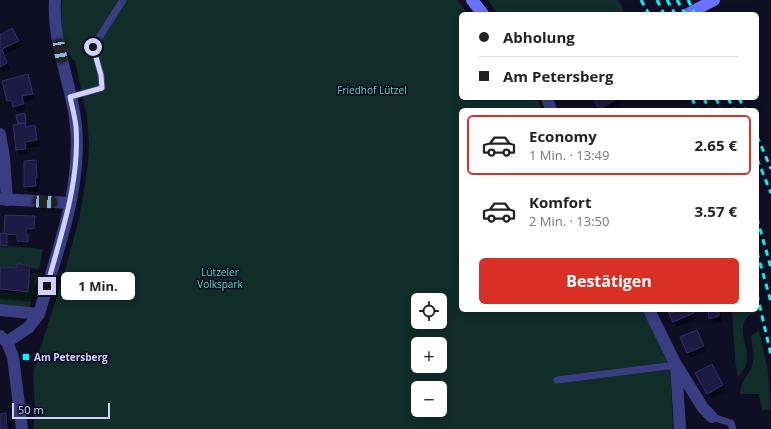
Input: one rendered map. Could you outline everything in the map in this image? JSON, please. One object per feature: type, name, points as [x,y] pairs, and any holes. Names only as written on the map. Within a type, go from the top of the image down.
[{"type":"main road","points":[[472,0],[481,12]]},
{"type":"main road","points":[[692,12],[714,0]]},
{"type":"street","points":[[22,429],[15,364],[4,339],[29,327],[39,314],[70,203],[74,178],[76,126],[57,36],[55,0]]},
{"type":"street","points":[[0,134],[4,158],[3,199],[70,203]]},
{"type":"street","points":[[0,310],[39,314]]},
{"type":"street","points":[[650,312],[676,365],[703,408],[712,416]]},
{"type":"street","points":[[676,365],[680,429]]},
{"type":"lane","points":[[70,97],[102,88],[101,75],[93,47],[123,0]]},
{"type":"lane","points":[[557,380],[676,365]]},
{"type":"lane","points":[[712,416],[731,424],[733,429]]},
{"type":"green space","points":[[62,0],[457,0],[466,12],[459,12],[459,100],[538,100],[542,108],[459,108],[459,312],[644,312],[670,366],[673,429],[33,429],[35,413],[33,371],[65,271],[80,215],[88,164],[89,145],[87,117],[75,61],[66,50],[62,33]]},
{"type":"green space","points":[[488,0],[618,0],[625,12],[497,12]]},
{"type":"green space","points":[[0,245],[43,249],[39,269],[29,268],[29,266],[18,263],[17,268],[0,267]]},
{"type":"green space","points":[[29,273],[38,274],[30,307],[0,305],[0,291],[28,293]]},
{"type":"green space","points":[[732,312],[754,312],[755,315],[751,314],[743,324],[743,336],[747,361],[738,377],[735,359]]},
{"type":"green space","points":[[759,330],[768,371],[771,410],[762,410],[759,394],[740,394],[741,386],[751,369],[753,362],[751,336]]},
{"type":"building","points":[[12,28],[19,41],[2,49],[7,63],[0,67],[0,35]]},
{"type":"building","points":[[28,74],[33,94],[22,96],[24,104],[13,107],[11,100],[7,101],[2,81]]},
{"type":"building","points":[[594,100],[615,100],[601,108],[598,108]]},
{"type":"building","points":[[25,113],[26,123],[18,124],[16,115]]},
{"type":"building","points":[[25,123],[26,127],[35,125],[37,140],[25,142],[26,149],[16,150],[13,125]]},
{"type":"building","points":[[36,160],[36,186],[24,187],[24,161]]},
{"type":"building","points":[[5,215],[35,216],[34,229],[26,229],[28,242],[17,241],[17,235],[4,234]]},
{"type":"building","points":[[0,233],[7,234],[7,246],[0,245]]},
{"type":"building","points":[[17,263],[30,266],[28,292],[0,289],[0,267],[17,268]]},
{"type":"building","points":[[674,312],[694,313],[673,322],[669,314]]},
{"type":"building","points":[[708,312],[719,312],[719,316],[709,319]]},
{"type":"building","points":[[697,330],[704,346],[687,353],[680,337]]},
{"type":"building","points":[[712,364],[723,385],[707,394],[695,373]]},
{"type":"building","points":[[6,413],[7,429],[0,429],[0,414]]},
{"type":"railway","points":[[641,0],[648,12]]},
{"type":"railway","points":[[657,0],[663,12]]},
{"type":"railway","points":[[667,0],[674,12]]},
{"type":"railway","points":[[677,0],[684,12]]},
{"type":"railway","points":[[688,0],[694,12]]},
{"type":"railway","points":[[693,100],[696,108]]},
{"type":"railway","points":[[705,100],[708,108]]},
{"type":"railway","points":[[717,100],[720,108]]},
{"type":"railway","points":[[729,100],[733,108]]},
{"type":"railway","points":[[740,100],[744,108]]},
{"type":"railway","points":[[759,141],[771,169]]},
{"type":"railway","points":[[759,164],[771,193]]},
{"type":"railway","points":[[759,225],[771,268]]},
{"type":"railway","points":[[759,259],[771,302]]},
{"type":"railway","points":[[759,303],[771,355]]},
{"type":"place","name":"Am Petersberg","points":[[26,357]]},
{"type":"route","points":[[47,286],[70,203],[74,178],[76,126],[70,97],[102,88],[101,75],[93,47]]},
{"type":"park label","name":"Friedhof Lützel","points":[[372,90]]},
{"type":"park label","name":"Lützeler Volkspark","points":[[220,278]]}]
